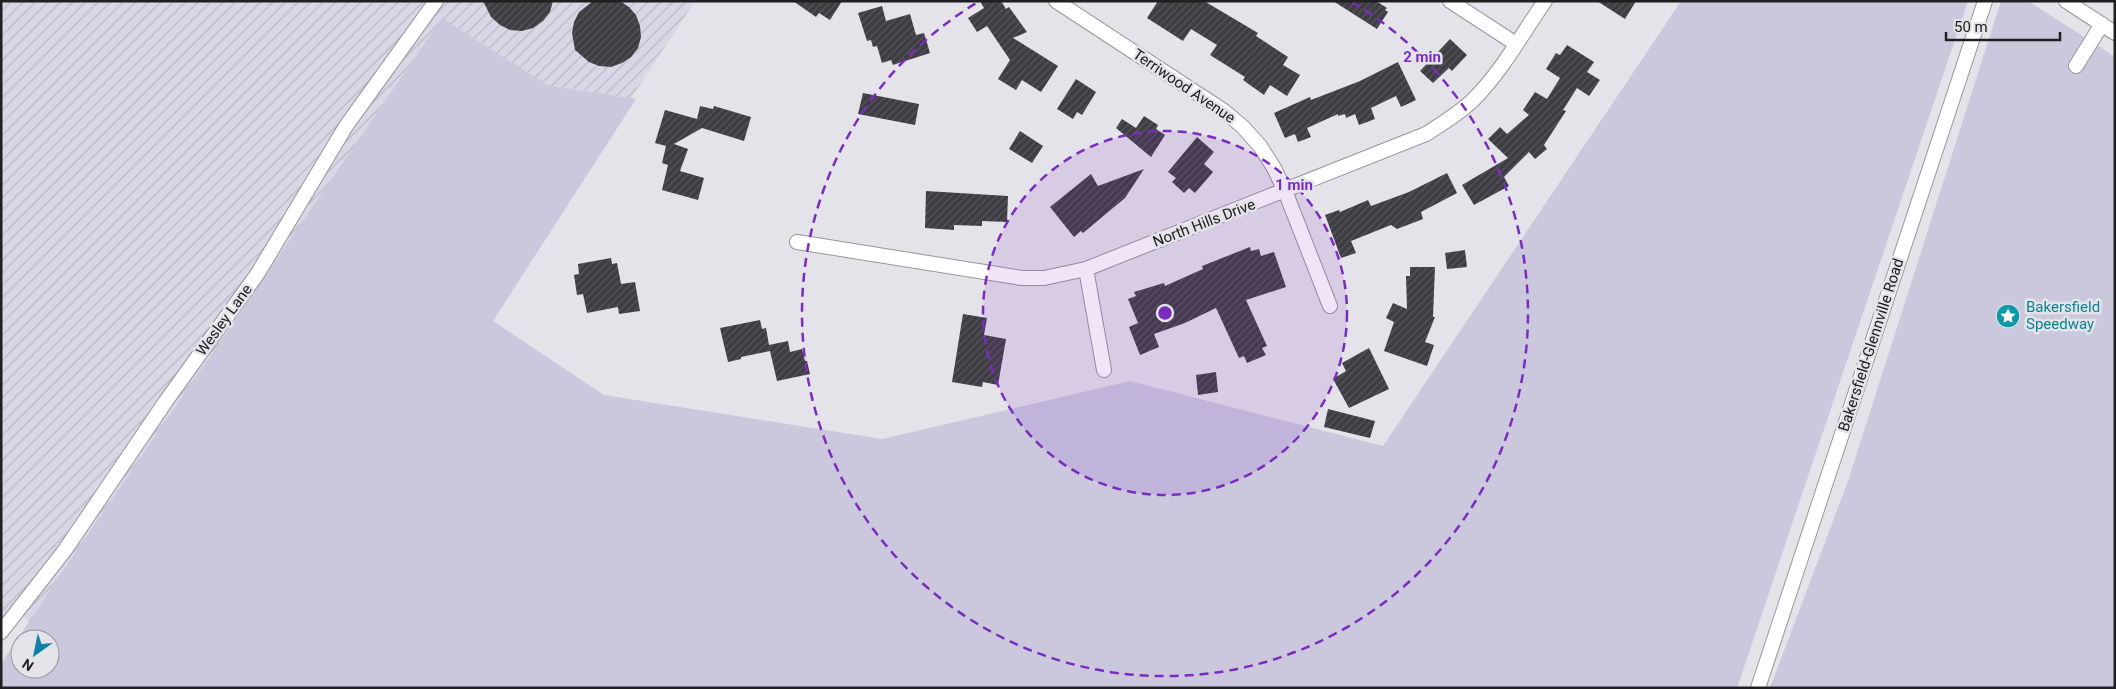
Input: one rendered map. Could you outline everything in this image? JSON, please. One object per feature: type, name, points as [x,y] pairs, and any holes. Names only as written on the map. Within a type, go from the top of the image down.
[{"type":"street","name":"Wesley Lane","points":[[1,632],[65,550],[166,401],[258,273],[346,126],[436,1]]},
{"type":"street","name":"Terriwood Avenue","points":[[1056,1],[1224,111],[1243,127],[1260,146],[1274,168],[1285,191],[1330,306]]},
{"type":"street","points":[[1450,1],[1516,44]]},
{"type":"street","name":"North Hills Drive","points":[[797,242],[1022,278],[1051,277],[1086,269],[1426,134],[1451,118],[1473,100],[1492,78],[1544,1]]},
{"type":"street","name":"Bakersfield-Glennville Road","points":[[1758,688],[1985,1]]},
{"type":"street","points":[[2066,1],[2115,33]]},
{"type":"street","points":[[2076,66],[2102,24]]},
{"type":"street","points":[[1086,269],[1104,370]]},
{"type":"shaded area","points":[[1,1],[695,1],[335,550],[114,688],[60,645],[60,629],[40,629],[22,615],[13,629],[10,629],[10,633],[1,646]]},
{"type":"shaded area","points":[[1681,1],[1968,1],[1737,688],[1,688],[1,664],[10,650],[10,679],[60,679],[60,629],[24,629],[442,18],[549,86],[636,99],[493,321],[604,395],[882,439],[1130,381],[1383,446]]},
{"type":"shaded area","name":"Bakersfield Speedway","points":[[2001,1],[2028,1],[2115,57],[2115,688],[1770,688],[1848,481]]},
{"type":"building","points":[[483,1],[553,1],[550,12],[543,21],[533,28],[522,31],[510,30],[500,25],[491,17]]},
{"type":"building","points":[[593,1],[620,1],[636,15],[641,37],[638,48],[631,57],[622,63],[611,67],[599,66],[589,62],[575,50],[572,33],[574,22],[579,12]]},
{"type":"building","points":[[793,1],[842,1],[830,20],[819,13],[816,17]]},
{"type":"building","points":[[980,1],[1001,1],[1006,9],[1009,7],[1027,32],[1013,38],[1058,66],[1041,92],[1022,80],[1016,90],[998,79],[1010,60],[987,26],[977,32],[968,18],[984,8]]},
{"type":"building","points":[[1158,1],[1204,1],[1258,33],[1256,36],[1288,57],[1283,65],[1300,75],[1287,96],[1270,85],[1264,95],[1243,80],[1245,77],[1210,55],[1217,45],[1191,29],[1183,41],[1147,18]]},
{"type":"building","points":[[1333,1],[1376,1],[1387,8],[1385,10],[1388,12],[1377,29]]},
{"type":"building","points":[[1597,1],[1636,1],[1625,19]]},
{"type":"building","points":[[882,6],[886,21],[910,14],[916,35],[924,33],[930,53],[893,65],[891,60],[882,63],[877,46],[873,47],[871,40],[867,41],[858,13]]},
{"type":"building","points":[[1450,39],[1467,55],[1452,71],[1449,68],[1433,83],[1420,71]]},
{"type":"building","points":[[1567,45],[1594,62],[1587,72],[1600,80],[1589,96],[1577,88],[1563,110],[1566,111],[1544,145],[1547,149],[1535,159],[1529,152],[1504,177],[1509,186],[1474,205],[1462,185],[1508,158],[1488,139],[1500,127],[1507,134],[1529,115],[1523,110],[1535,92],[1547,99],[1560,78],[1546,69],[1556,53],[1560,55]]},
{"type":"building","points":[[1398,62],[1416,100],[1401,107],[1396,96],[1371,108],[1375,119],[1359,125],[1355,114],[1346,118],[1345,114],[1338,116],[1338,114],[1307,128],[1311,137],[1298,142],[1295,134],[1285,138],[1274,113],[1310,97],[1311,100],[1360,81]]},
{"type":"building","points":[[1076,79],[1096,92],[1082,115],[1077,112],[1073,119],[1057,109]]},
{"type":"building","points":[[863,93],[919,104],[915,125],[858,114]]},
{"type":"building","points":[[700,106],[713,109],[714,106],[751,117],[744,141],[702,128],[674,144],[688,149],[680,171],[704,178],[698,200],[662,190],[668,165],[662,163],[666,146],[655,143],[665,110],[697,119]]},
{"type":"building","points":[[1144,116],[1158,125],[1156,129],[1165,135],[1151,157],[1116,128],[1122,119],[1136,128]]},
{"type":"building","points":[[1020,131],[1043,146],[1032,163],[1009,149]]},
{"type":"building","points":[[1197,137],[1214,152],[1204,164],[1213,172],[1195,193],[1189,188],[1184,193],[1172,182],[1176,178],[1168,172]]},
{"type":"building","points":[[1144,169],[1125,198],[1083,233],[1081,231],[1074,237],[1050,207],[1091,174],[1098,186]]},
{"type":"building","points":[[1447,173],[1457,193],[1421,212],[1423,219],[1397,229],[1391,225],[1351,241],[1356,253],[1341,258],[1325,215],[1339,210],[1340,212],[1368,200],[1371,206],[1409,192]]},
{"type":"building","points":[[926,191],[1008,196],[1007,222],[982,221],[982,226],[954,225],[954,230],[925,228]]},
{"type":"building","points":[[1250,247],[1251,251],[1259,249],[1261,256],[1274,252],[1286,287],[1246,300],[1267,346],[1262,348],[1266,355],[1247,363],[1244,356],[1239,358],[1216,308],[1185,323],[1154,334],[1159,347],[1140,355],[1129,327],[1138,323],[1128,299],[1136,296],[1134,292],[1164,283],[1165,286],[1203,269],[1202,266]]},
{"type":"building","points":[[1465,250],[1467,267],[1447,269],[1445,253]]},
{"type":"building","points":[[611,258],[612,264],[617,263],[621,284],[635,282],[640,311],[619,314],[618,307],[587,313],[583,294],[577,295],[574,275],[579,274],[578,264]]},
{"type":"building","points":[[1410,267],[1435,267],[1433,317],[1435,317],[1425,342],[1434,345],[1427,366],[1384,351],[1394,322],[1386,318],[1393,303],[1407,309],[1406,276],[1410,276]]},
{"type":"building","points":[[963,314],[987,318],[984,335],[1006,339],[998,385],[983,382],[982,387],[952,382]]},
{"type":"building","points":[[760,320],[762,329],[766,328],[769,345],[788,341],[790,352],[802,349],[810,374],[777,381],[770,351],[741,357],[741,359],[728,362],[720,328]]},
{"type":"building","points":[[1369,348],[1389,389],[1349,408],[1333,379],[1346,371],[1342,363]]},
{"type":"building","points":[[1216,372],[1218,392],[1198,395],[1196,375]]},
{"type":"building","points":[[1328,409],[1375,421],[1370,438],[1324,427]]},
{"type":"place","name":"Bakersfield Speedway","points":[[2008,316]]}]
